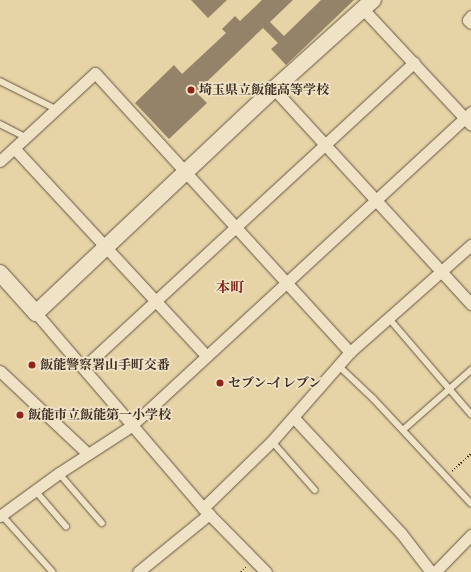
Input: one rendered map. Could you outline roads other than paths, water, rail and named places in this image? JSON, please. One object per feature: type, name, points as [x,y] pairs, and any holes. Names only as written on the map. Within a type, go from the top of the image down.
[{"type":"street","points":[[1,516],[59,473],[131,426],[286,282],[469,118],[414,62],[368,4],[274,89],[36,313]]},
{"type":"street","points":[[471,16],[468,20],[471,23]]},
{"type":"street","points":[[84,368],[414,62]]},
{"type":"street","points":[[0,161],[95,73],[350,352]]},
{"type":"street","points":[[274,89],[378,199],[471,304]]},
{"type":"street","points":[[14,148],[206,355]]},
{"type":"street","points":[[138,572],[206,511],[294,418],[350,352],[471,245]]},
{"type":"street","points":[[0,273],[84,368],[131,426],[206,511],[266,572]]},
{"type":"street","points":[[0,371],[88,454]]},
{"type":"street","points":[[294,418],[401,533],[432,572]]},
{"type":"street","points":[[435,572],[471,535]]},
{"type":"lane","points":[[0,81],[57,109]]},
{"type":"lane","points":[[0,124],[26,137]]},
{"type":"lane","points":[[388,317],[471,414]]},
{"type":"lane","points":[[338,365],[403,430],[445,477],[471,503]]},
{"type":"lane","points":[[403,430],[471,370]]},
{"type":"lane","points":[[272,442],[315,490]]},
{"type":"lane","points":[[59,473],[102,523]]},
{"type":"lane","points":[[35,490],[66,526]]},
{"type":"lane","points":[[1,516],[53,572]]},
{"type":"place","name":"埼玉県立飯能高等学校","points":[[191,90]]},
{"type":"place","name":"飯能警察署山手町交番","points":[[32,365]]},
{"type":"place","name":"セブン-イレブン","points":[[220,383]]},
{"type":"place","name":"飯能市立飯能第一小学校","points":[[20,415]]},
{"type":"district","name":"本町","points":[[230,288]]}]
